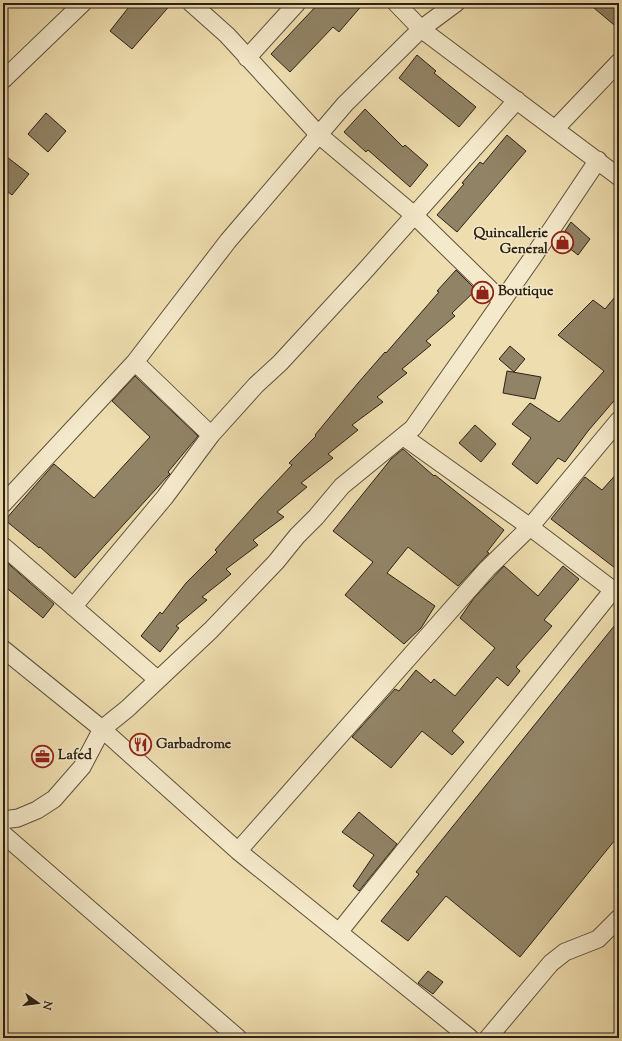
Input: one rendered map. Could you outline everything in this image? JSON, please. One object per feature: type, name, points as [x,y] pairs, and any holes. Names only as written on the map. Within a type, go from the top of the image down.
[{"type":"street","points":[[3,80],[83,3]]},
{"type":"street","points":[[190,3],[227,35],[319,135],[414,215],[502,301]]},
{"type":"street","points":[[247,58],[297,3]]},
{"type":"street","points":[[396,3],[421,28],[619,177]]},
{"type":"street","points":[[3,504],[135,362],[228,241],[345,104],[421,28],[456,3]]},
{"type":"street","points":[[555,129],[619,62]]},
{"type":"street","points":[[73,607],[165,497],[211,436],[414,215],[517,100]]},
{"type":"street","points":[[3,820],[37,810],[54,798],[82,767],[102,729],[127,709],[211,630],[276,562],[342,486],[404,437],[413,428],[598,160]]},
{"type":"street","points":[[135,362],[211,436]]},
{"type":"street","points":[[238,850],[487,569],[530,527],[619,420]]},
{"type":"street","points":[[339,932],[616,591],[530,527],[404,437]]},
{"type":"street","points":[[3,546],[158,680]]},
{"type":"street","points":[[3,649],[102,729],[238,850],[470,1038]]},
{"type":"street","points":[[3,834],[238,1038]]},
{"type":"street","points":[[488,1038],[551,963],[565,952],[598,940],[617,925]]},
{"type":"building","points":[[132,3],[172,3],[132,49],[110,31]]},
{"type":"building","points":[[319,3],[364,3],[339,32],[333,27],[290,72],[271,54]]},
{"type":"building","points":[[588,3],[619,3],[619,29]]},
{"type":"building","points":[[417,55],[436,71],[434,73],[476,107],[459,127],[399,78]]},
{"type":"building","points":[[365,109],[403,147],[405,145],[428,165],[410,187],[368,150],[366,152],[344,132]]},
{"type":"building","points":[[46,113],[66,131],[48,152],[28,134]]},
{"type":"building","points":[[507,135],[526,151],[457,232],[437,215],[464,184],[462,183],[480,162],[483,164]]},
{"type":"building","points":[[3,154],[29,174],[12,195],[3,188]]},
{"type":"building","points":[[571,222],[590,239],[578,255],[559,240]]},
{"type":"building","points":[[456,270],[476,290],[452,313],[455,316],[426,341],[431,345],[402,369],[407,373],[377,397],[383,402],[352,425],[358,430],[328,454],[333,458],[301,483],[307,487],[277,512],[284,517],[253,540],[258,545],[226,569],[231,574],[202,597],[207,600],[176,626],[179,628],[160,652],[141,636],[160,612],[162,614],[186,583],[217,552],[215,550],[292,465],[289,463],[316,436],[315,435],[358,383],[439,292],[437,291]]},
{"type":"building","points":[[619,292],[619,395],[588,431],[565,462],[558,458],[537,484],[512,464],[531,438],[512,424],[530,403],[559,422],[604,371],[558,335],[593,300],[605,309]]},
{"type":"building","points":[[510,346],[525,359],[514,372],[499,359]]},
{"type":"building","points":[[507,371],[541,377],[535,399],[503,393]]},
{"type":"building","points":[[135,376],[198,436],[168,472],[170,474],[75,578],[40,547],[39,548],[5,520],[54,464],[94,498],[150,437],[112,401]]},
{"type":"building","points":[[475,425],[496,444],[481,462],[459,443]]},
{"type":"building","points":[[403,449],[434,476],[435,475],[504,530],[487,552],[489,553],[458,586],[408,547],[387,573],[435,606],[421,628],[404,644],[345,595],[373,562],[333,531],[391,459]]},
{"type":"building","points":[[619,471],[619,571],[551,519],[585,477],[602,490]]},
{"type":"building","points":[[3,559],[54,604],[43,618],[3,585]]},
{"type":"building","points":[[504,566],[538,596],[563,566],[579,579],[544,620],[552,626],[516,667],[520,671],[508,686],[497,677],[452,731],[464,742],[452,755],[422,731],[391,768],[352,737],[395,689],[399,691],[416,670],[431,683],[434,679],[455,696],[495,648],[460,618],[474,598]]},
{"type":"building","points":[[619,620],[619,835],[520,957],[446,896],[408,941],[381,921],[419,874],[416,872]]},
{"type":"building","points":[[359,812],[397,844],[359,891],[353,886],[374,855],[342,832]]},
{"type":"building","points":[[428,971],[443,982],[433,994],[418,983]]},
{"type":"place","name":"Quincallerie General","points":[[563,242]]},
{"type":"place","name":"Boutique","points":[[483,292]]},
{"type":"place","name":"Garbadrome","points":[[141,745]]},
{"type":"place","name":"Lafed","points":[[43,756]]}]
